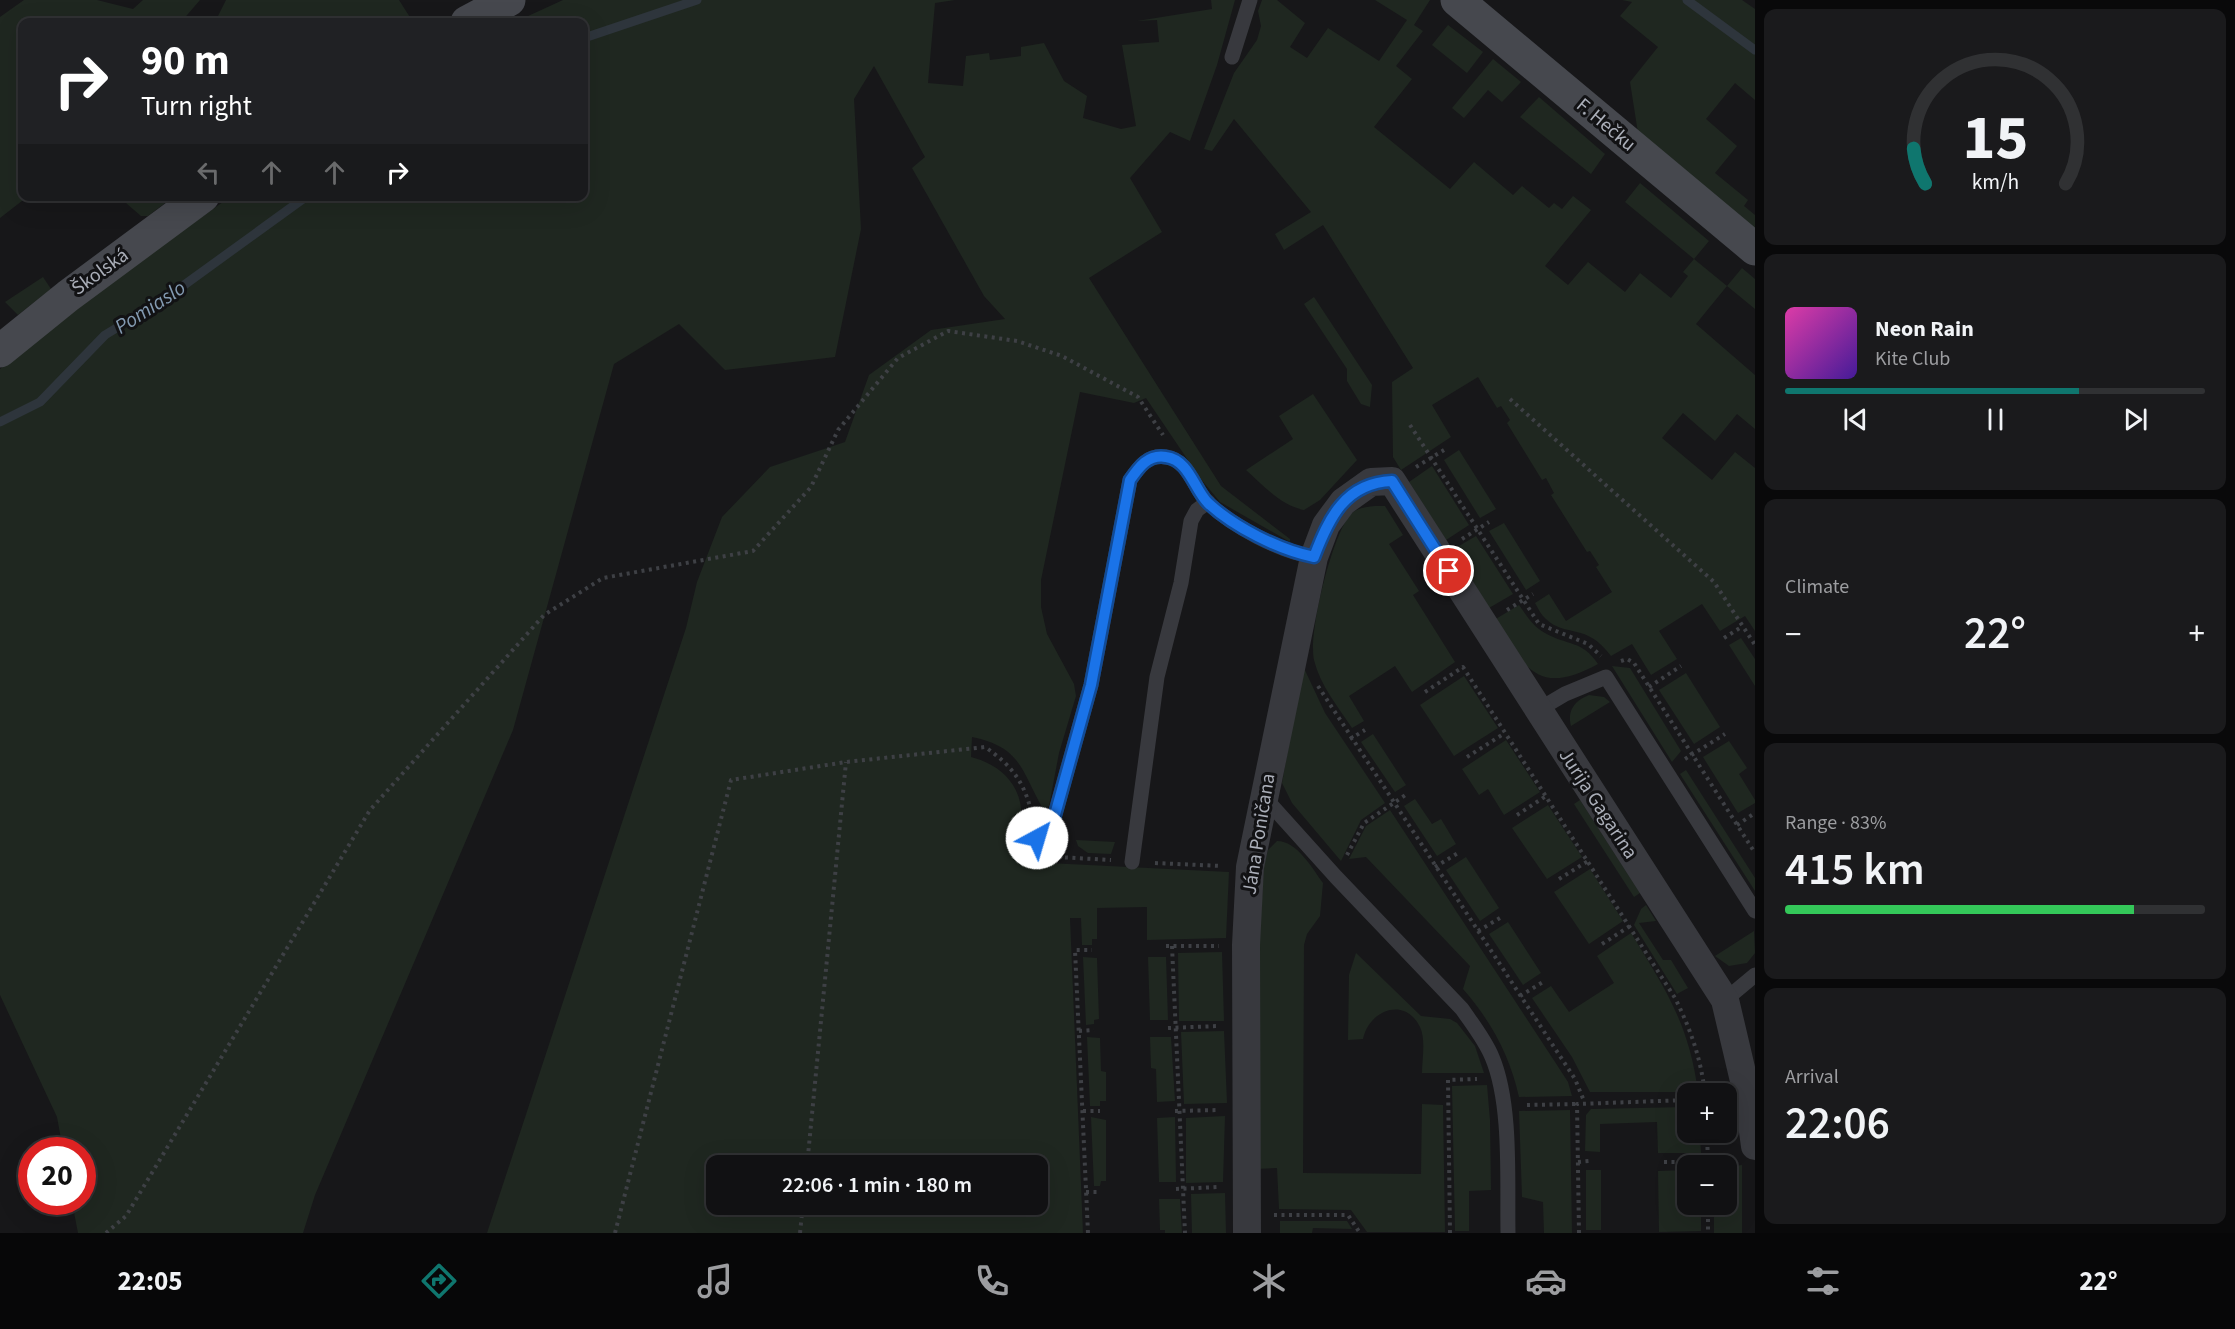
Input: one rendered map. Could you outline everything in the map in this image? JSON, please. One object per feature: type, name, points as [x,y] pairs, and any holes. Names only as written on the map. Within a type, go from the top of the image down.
[{"type":"street","points":[[475,18],[509,0]]},
{"type":"street","name":"F. Hečku","points":[[1457,0],[1755,249]]},
{"type":"street","name":"Školská","points":[[0,351],[68,296],[196,201]]},
{"type":"street","name":"Jána Poničana","points":[[1247,1233],[1245,1186],[1246,945],[1250,867],[1263,796],[1314,557],[1326,525],[1343,502],[1371,482],[1392,481]]},
{"type":"street","name":"Jurija Gagarina","points":[[1392,481],[1725,1000],[1749,1102],[1755,1146]]},
{"type":"lane","points":[[1232,57],[1250,0]]},
{"type":"lane","points":[[1037,838],[1053,822],[1091,685],[1130,480],[1140,465],[1151,458],[1167,457],[1182,465],[1208,502],[1279,548],[1314,557]]},
{"type":"lane","points":[[1132,862],[1157,677],[1181,583],[1191,521],[1197,510],[1208,502]]},
{"type":"lane","points":[[1538,710],[1565,694],[1606,677],[1755,911]]},
{"type":"lane","points":[[1263,796],[1336,877],[1462,1009],[1492,1058],[1504,1106],[1508,1233]]},
{"type":"lane","points":[[1725,1000],[1755,975]]},
{"type":"path","points":[[106,1233],[126,1216],[370,810],[544,615],[603,578],[753,552],[812,487],[838,430],[898,358],[948,332],[1017,341],[1062,356],[1138,397],[1182,465]]},
{"type":"path","points":[[1510,399],[1714,582],[1755,645]]},
{"type":"path","points":[[1410,425],[1539,624],[1588,644],[1604,660]]},
{"type":"path","points":[[1724,638],[1743,626]]},
{"type":"path","points":[[1611,663],[1627,659],[1634,663],[1755,853]]},
{"type":"path","points":[[1649,687],[1681,666]]},
{"type":"path","points":[[1425,692],[1463,667],[1669,988],[1690,1029],[1699,1055],[1703,1083]]},
{"type":"path","points":[[1316,683],[1350,739],[1575,1079],[1584,1101]]},
{"type":"path","points":[[1350,739],[1365,730]]},
{"type":"path","points":[[1467,757],[1505,733]]},
{"type":"path","points":[[1667,771],[1725,734]]},
{"type":"path","points":[[615,1233],[731,780],[846,762],[808,1155]]},
{"type":"path","points":[[1355,839],[1364,823],[1407,794]]},
{"type":"path","points":[[1517,815],[1546,796]]},
{"type":"path","points":[[1737,825],[1755,813]]},
{"type":"path","points":[[1435,867],[1458,853]]},
{"type":"path","points":[[1559,879],[1588,861]]},
{"type":"path","points":[[1478,932],[1500,918]]},
{"type":"path","points":[[1602,944],[1630,926]]},
{"type":"path","points":[[1166,946],[1246,945]]},
{"type":"path","points":[[1172,946],[1185,1233]]},
{"type":"path","points":[[1088,1233],[1076,950],[1092,950]]},
{"type":"path","points":[[1520,996],[1543,982]]},
{"type":"path","points":[[1168,1028],[1245,1025]]},
{"type":"path","points":[[1079,1031],[1094,1030]]},
{"type":"path","points":[[1450,1233],[1448,1080],[1498,1078]]},
{"type":"path","points":[[1504,1106],[1577,1104],[1584,1101],[1677,1100]]},
{"type":"path","points":[[1577,1104],[1579,1233]]},
{"type":"path","points":[[1178,1111],[1246,1109]]},
{"type":"path","points":[[1083,1111],[1100,1112]]},
{"type":"path","points":[[1578,1162],[1589,1161]]},
{"type":"path","points":[[1664,1162],[1677,1163]]},
{"type":"path","points":[[1176,1189],[1245,1186]]},
{"type":"path","points":[[1086,1192],[1100,1192]]},
{"type":"path","points":[[800,1233],[802,1215]]},
{"type":"path","points":[[1288,1215],[1348,1215],[1360,1233]]},
{"type":"path","points":[[1708,1215],[1708,1233]]},
{"type":"shaded area","points":[[24,0],[97,0],[133,9],[143,0],[200,0],[184,18],[18,18],[18,201],[22,201],[0,218],[0,17]]},
{"type":"shaded area","points":[[226,0],[399,0],[410,18],[217,18]]},
{"type":"shaded area","points":[[563,0],[955,0],[935,3],[928,83],[963,86],[966,56],[989,53],[990,60],[1021,56],[1021,47],[1044,43],[1064,81],[1087,96],[1083,118],[1121,129],[1136,126],[1122,45],[1159,42],[1157,20],[1137,21],[1212,9],[1211,0],[1235,0],[1217,65],[1190,141],[1170,132],[1130,178],[1162,232],[1089,278],[1221,486],[1290,539],[1290,542],[1220,502],[1200,478],[1146,398],[1134,403],[1080,392],[1041,580],[1041,607],[1047,634],[1074,684],[1076,696],[1059,753],[1049,806],[1044,809],[1042,807],[1024,771],[1010,754],[988,741],[972,737],[971,757],[999,770],[1016,790],[1022,817],[1016,848],[1028,862],[1229,872],[1226,938],[1147,940],[1147,907],[1097,908],[1097,939],[1092,939],[1092,945],[1082,945],[1081,918],[1070,918],[1083,1233],[487,1233],[686,628],[697,582],[722,517],[770,467],[845,442],[869,375],[931,330],[1005,319],[984,296],[912,168],[925,157],[874,66],[854,99],[861,229],[835,357],[725,370],[679,324],[614,364],[513,730],[315,1195],[303,1233],[78,1233],[75,1215],[96,1215],[96,1137],[61,1137],[57,1117],[0,995],[0,369],[145,257],[224,201],[588,201],[588,18],[524,18]]},
{"type":"shaded area","points":[[1262,0],[1277,0],[1305,23],[1290,47],[1307,58],[1328,28],[1379,61],[1407,20],[1375,0],[1430,0],[1414,25],[1423,31],[1396,66],[1412,79],[1374,127],[1450,189],[1474,162],[1513,195],[1522,186],[1549,208],[1554,203],[1562,209],[1573,196],[1591,210],[1545,266],[1568,285],[1588,262],[1625,292],[1640,273],[1671,298],[1688,276],[1683,272],[1694,259],[1727,286],[1696,324],[1755,375],[1755,429],[1737,414],[1715,441],[1683,413],[1662,438],[1712,480],[1735,452],[1755,468],[1755,631],[1745,616],[1720,631],[1702,604],[1659,631],[1677,659],[1651,675],[1632,644],[1611,656],[1602,645],[1585,634],[1561,628],[1544,617],[1535,603],[1549,594],[1566,621],[1612,592],[1596,567],[1599,565],[1590,551],[1587,552],[1551,495],[1554,493],[1546,478],[1542,480],[1507,423],[1510,420],[1501,406],[1497,408],[1478,377],[1432,405],[1451,437],[1401,470],[1393,457],[1392,382],[1413,368],[1323,225],[1284,250],[1275,234],[1311,212],[1234,119],[1212,151],[1204,149],[1234,73],[1257,40],[1261,26],[1258,11]]},
{"type":"shaded area","points":[[1622,0],[1742,0],[1755,9],[1755,100],[1735,83],[1706,119],[1737,146],[1715,173],[1748,200],[1744,206],[1755,215],[1755,231],[1638,133],[1630,82],[1658,47],[1620,16],[1632,2]]},
{"type":"shaded area","points":[[1448,25],[1483,52],[1467,73],[1432,45]]},
{"type":"shaded area","points":[[1493,59],[1521,82],[1502,102],[1488,90],[1464,118],[1452,108]]},
{"type":"shaded area","points":[[1539,97],[1605,154],[1591,174],[1520,117]]},
{"type":"shaded area","points":[[1640,183],[1709,241],[1694,259],[1625,202]]},
{"type":"shaded area","points":[[124,201],[168,201],[148,216],[141,216]]},
{"type":"shaded area","points":[[1742,268],[1755,279],[1755,309],[1727,286]]},
{"type":"shaded area","points":[[43,277],[51,289],[18,315],[5,302]]},
{"type":"shaded area","points":[[1314,297],[1372,385],[1370,407],[1361,404],[1347,381],[1347,369],[1304,304]]},
{"type":"shaded area","points":[[1313,394],[1357,460],[1320,500],[1304,510],[1280,500],[1246,470],[1293,439],[1279,416]]},
{"type":"shaded area","points":[[1459,450],[1496,509],[1480,518],[1444,460]]},
{"type":"shaded area","points":[[1432,466],[1469,525],[1446,540],[1409,482]]},
{"type":"shaded area","points":[[1385,506],[1403,535],[1389,544],[1419,591],[1413,595],[1455,662],[1412,692],[1395,666],[1349,696],[1364,721],[1352,728],[1320,678],[1314,660],[1313,647],[1323,585],[1343,526],[1355,511]]},
{"type":"shaded area","points":[[1504,523],[1540,581],[1526,590],[1489,531]]},
{"type":"shaded area","points":[[1476,536],[1513,594],[1489,608],[1452,550]]},
{"type":"shaded area","points":[[1519,605],[1530,621],[1541,631],[1580,647],[1598,664],[1578,674],[1561,678],[1547,677],[1535,672],[1515,652],[1494,620]]},
{"type":"shaded area","points":[[1741,638],[1755,659],[1755,686],[1729,645]]},
{"type":"shaded area","points":[[1303,666],[1325,713],[1385,803],[1361,820],[1341,861],[1292,803],[1282,783]]},
{"type":"shaded area","points":[[1612,666],[1630,668],[1681,751],[1672,762]]},
{"type":"shaded area","points":[[1686,673],[1720,727],[1694,744],[1659,690]]},
{"type":"shaded area","points":[[1464,676],[1498,728],[1454,756],[1420,705]]},
{"type":"shaded area","points":[[1589,695],[1604,697],[1610,702],[1571,726],[1570,716],[1573,707],[1579,700]]},
{"type":"shaded area","points":[[1373,734],[1406,785],[1395,792],[1361,742]]},
{"type":"shaded area","points":[[1506,740],[1540,792],[1504,815],[1488,789],[1479,795],[1462,769]]},
{"type":"shaded area","points":[[1729,741],[1747,768],[1739,774],[1755,800],[1755,803],[1738,813],[1703,757]]},
{"type":"shaded area","points":[[1686,770],[1755,878],[1755,891],[1680,774]]},
{"type":"shaded area","points":[[1415,799],[1432,824],[1441,819],[1456,844],[1437,856],[1404,806]]},
{"type":"shaded area","points":[[1580,800],[1640,893],[1634,897],[1574,804]]},
{"type":"shaded area","points":[[1548,805],[1582,857],[1547,879],[1512,828]]},
{"type":"shaded area","points":[[1390,810],[1568,1082],[1572,1096],[1519,1097],[1505,1053],[1491,1026],[1463,989],[1470,966],[1366,857],[1349,859],[1366,826]]},
{"type":"shaded area","points":[[1076,840],[1115,842],[1111,854],[1088,853],[1078,846]]},
{"type":"shaded area","points":[[1277,841],[1291,845],[1297,850],[1323,883],[1320,916],[1307,934],[1304,945],[1303,1173],[1421,1174],[1422,1104],[1443,1105],[1445,1232],[1367,1232],[1351,1210],[1279,1209],[1277,1168],[1256,1169],[1257,975],[1264,866],[1268,850]]},
{"type":"shaded area","points":[[1466,857],[1499,908],[1480,921],[1446,870]]},
{"type":"shaded area","points":[[1590,869],[1623,921],[1589,944],[1554,892]]},
{"type":"shaded area","points":[[1646,905],[1656,921],[1639,923],[1663,960],[1671,960],[1688,988],[1677,994],[1634,925],[1641,909]]},
{"type":"shaded area","points":[[1508,922],[1541,973],[1523,985],[1489,934]]},
{"type":"shaded area","points":[[1754,931],[1755,953],[1747,963],[1729,966],[1715,956]]},
{"type":"shaded area","points":[[1631,933],[1674,1008],[1689,1046],[1696,1083],[1677,1083],[1677,1092],[1590,1092],[1572,1057],[1532,998],[1551,986],[1569,1012],[1614,983],[1597,956]]},
{"type":"shaded area","points":[[1222,952],[1224,1021],[1179,1021],[1178,953]]},
{"type":"shaded area","points":[[1356,953],[1421,1016],[1450,1019],[1457,1023],[1475,1046],[1484,1073],[1422,1073],[1422,1032],[1413,1017],[1406,1012],[1388,1010],[1372,1021],[1363,1039],[1348,1040],[1349,975]]},
{"type":"shaded area","points":[[1083,957],[1097,958],[1099,1019],[1094,1020],[1094,1024],[1086,1025]]},
{"type":"shaded area","points":[[1148,957],[1166,957],[1168,1020],[1150,1020]]},
{"type":"shaded area","points":[[1224,1031],[1227,1103],[1184,1104],[1181,1032]]},
{"type":"shaded area","points":[[1087,1037],[1100,1038],[1101,1071],[1106,1072],[1106,1101],[1100,1101],[1100,1106],[1090,1106]]},
{"type":"shaded area","points":[[1150,1037],[1171,1037],[1175,1101],[1157,1102],[1156,1069],[1151,1068]]},
{"type":"shaded area","points":[[1487,1085],[1491,1190],[1469,1191],[1469,1231],[1455,1231],[1452,1086]]},
{"type":"shaded area","points":[[1677,1107],[1677,1143],[1700,1143],[1701,1153],[1658,1153],[1657,1122],[1600,1124],[1600,1152],[1585,1151],[1586,1115],[1591,1109]]},
{"type":"shaded area","points":[[1570,1110],[1572,1233],[1544,1233],[1543,1202],[1522,1197],[1519,1111]]},
{"type":"shaded area","points":[[1225,1116],[1223,1182],[1186,1183],[1186,1118]]},
{"type":"shaded area","points":[[1091,1117],[1106,1120],[1106,1181],[1101,1181],[1100,1186],[1094,1186]]},
{"type":"shaded area","points":[[1175,1117],[1176,1182],[1159,1182],[1157,1118]]},
{"type":"shaded area","points":[[1742,1165],[1742,1233],[1714,1233],[1714,1215],[1737,1215],[1737,1166]]},
{"type":"shaded area","points":[[1586,1170],[1601,1170],[1601,1230],[1586,1230]]},
{"type":"shaded area","points":[[1677,1170],[1677,1215],[1701,1215],[1701,1231],[1659,1232],[1658,1171]]},
{"type":"shaded area","points":[[1225,1193],[1226,1233],[1192,1233],[1191,1194]]},
{"type":"shaded area","points":[[1159,1199],[1180,1199],[1182,1233],[1165,1233],[1165,1230],[1160,1230]]},
{"type":"shaded area","points":[[1280,1221],[1347,1221],[1352,1229],[1313,1228],[1312,1233],[1280,1233]]},
{"type":"waterway","name":"Pomiaslo","points":[[588,37],[697,0]]},
{"type":"waterway","name":"Pomiaslo","points":[[1687,0],[1755,50]]},
{"type":"waterway","name":"Pomiaslo","points":[[0,422],[40,402],[105,335],[169,296],[300,201]]},
{"type":"route","points":[[1037,838],[1053,822],[1091,685],[1130,480],[1140,465],[1151,458],[1167,457],[1182,465],[1208,502],[1232,520],[1279,548],[1314,557],[1326,525],[1343,502],[1371,482],[1392,481],[1449,571]]}]
